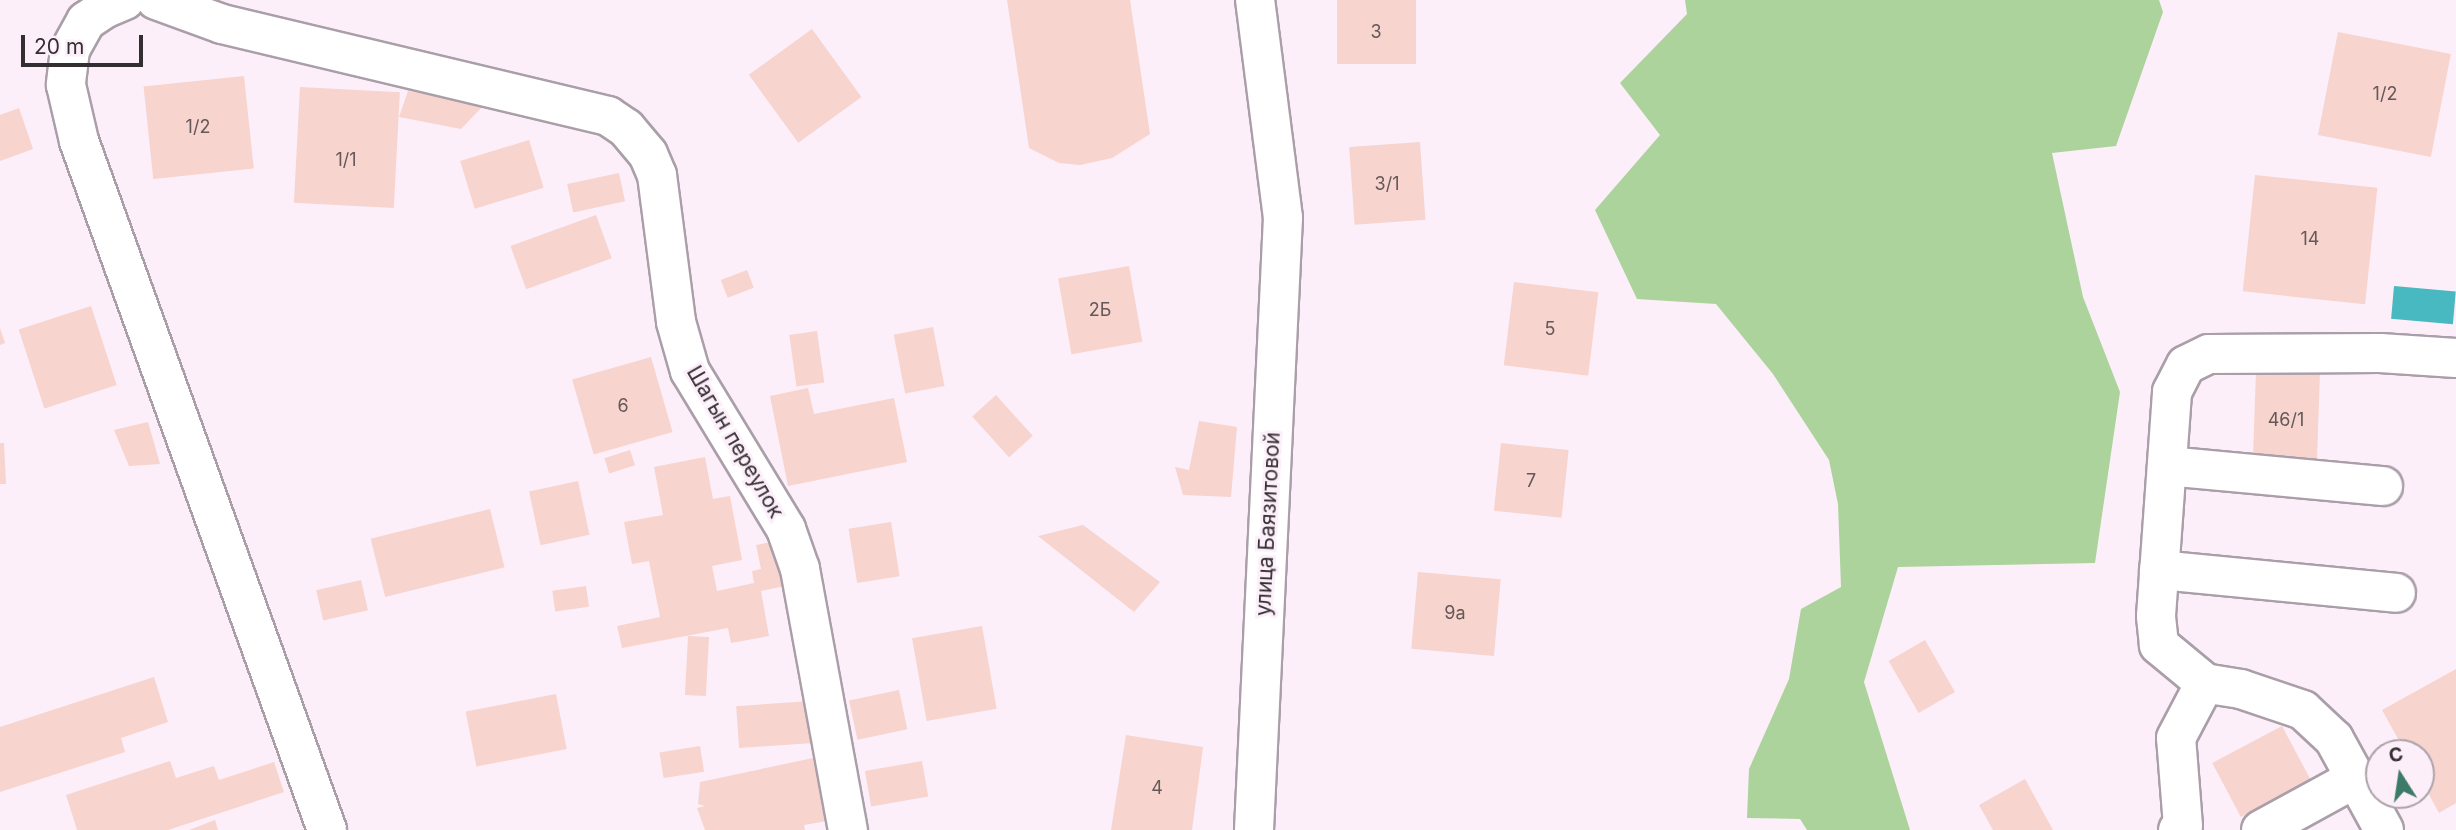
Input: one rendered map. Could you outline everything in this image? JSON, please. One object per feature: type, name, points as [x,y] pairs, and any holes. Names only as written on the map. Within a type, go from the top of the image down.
[{"type":"street","points":[[125,0],[86,21],[70,50],[66,85],[79,141],[327,830]]},
{"type":"street","name":"Шагын переулок","points":[[156,0],[222,24],[608,116],[626,128],[648,154],[657,175],[676,322],[690,371],[786,529],[800,569],[848,830]]},
{"type":"street","name":"улица Баязитовой","points":[[1254,830],[1283,218],[1255,0]]},
{"type":"street","points":[[2384,830],[2334,739],[2303,710],[2241,690],[2205,683],[2159,645],[2156,616],[2172,392],[2186,365],[2209,354],[2380,353],[2456,358]]},
{"type":"street","points":[[2167,466],[2383,486]]},
{"type":"street","points":[[2160,570],[2396,593]]},
{"type":"street","points":[[2178,830],[2183,826],[2176,738],[2205,683]]},
{"type":"street","points":[[2261,830],[2354,779]]},
{"type":"green space","points":[[1685,0],[2159,0],[2163,12],[2116,146],[2052,153],[2083,297],[2120,392],[2095,563],[1898,567],[1864,682],[1910,830],[1807,830],[1800,819],[1747,818],[1749,769],[1789,679],[1801,609],[1841,587],[1838,504],[1829,460],[1773,374],[1716,304],[1637,299],[1595,210],[1660,135],[1620,83],[1687,14]]},
{"type":"water","points":[[2394,286],[2456,291],[2453,324],[2391,319]]},
{"type":"building","points":[[1007,0],[1130,0],[1150,134],[1112,158],[1080,165],[1059,163],[1029,148]]},
{"type":"building","points":[[1337,0],[1416,0],[1416,64],[1337,64]]},
{"type":"building","points":[[812,29],[861,97],[798,143],[749,75]]},
{"type":"building","points":[[2338,32],[2451,54],[2431,157],[2318,135]]},
{"type":"building","points":[[244,76],[254,168],[153,179],[144,87]]},
{"type":"building","points":[[300,87],[400,92],[394,208],[294,203]]},
{"type":"building","points":[[408,91],[485,104],[461,129],[399,117]]},
{"type":"building","points":[[19,108],[33,149],[0,161],[0,115]]},
{"type":"building","points":[[529,140],[544,188],[475,209],[460,161]]},
{"type":"building","points":[[1420,142],[1425,220],[1355,225],[1349,147]]},
{"type":"building","points":[[619,173],[625,201],[573,212],[567,184]]},
{"type":"building","points":[[2255,175],[2377,188],[2365,304],[2243,291]]},
{"type":"building","points":[[596,215],[612,258],[526,289],[510,246]]},
{"type":"building","points":[[1129,266],[1142,342],[1071,354],[1058,279]]},
{"type":"building","points":[[747,270],[754,288],[728,298],[721,280]]},
{"type":"building","points":[[1514,282],[1598,292],[1588,376],[1504,365]]},
{"type":"building","points":[[91,306],[117,385],[44,408],[19,329]]},
{"type":"building","points":[[933,327],[944,386],[905,394],[894,335]]},
{"type":"building","points":[[0,328],[5,343],[0,345]]},
{"type":"building","points":[[817,331],[824,382],[797,386],[789,335]]},
{"type":"building","points":[[651,357],[672,432],[594,455],[572,380]]},
{"type":"building","points":[[2256,371],[2320,373],[2317,468],[2253,466]]},
{"type":"building","points":[[808,388],[814,414],[894,398],[907,462],[788,486],[770,396]]},
{"type":"building","points":[[996,395],[1033,436],[1009,457],[972,416]]},
{"type":"building","points":[[1199,421],[1237,427],[1231,497],[1183,495],[1175,467],[1189,470]]},
{"type":"building","points":[[148,422],[160,464],[129,466],[114,430]]},
{"type":"building","points":[[0,443],[4,443],[6,484],[0,484]]},
{"type":"building","points":[[1501,443],[1569,450],[1562,518],[1494,511]]},
{"type":"building","points":[[630,450],[635,465],[609,474],[604,458]]},
{"type":"building","points":[[705,457],[713,499],[730,496],[742,560],[712,566],[717,591],[754,583],[752,571],[761,569],[756,545],[776,541],[785,586],[761,591],[769,636],[731,643],[728,628],[622,648],[617,626],[660,617],[649,561],[632,564],[624,522],[663,515],[654,467]]},
{"type":"building","points":[[578,481],[589,535],[541,545],[529,491]]},
{"type":"building","points":[[490,509],[505,567],[385,597],[371,539]]},
{"type":"building","points":[[891,522],[900,576],[857,583],[849,529]]},
{"type":"building","points":[[1083,525],[1160,582],[1134,612],[1038,536]]},
{"type":"building","points":[[1418,572],[1501,579],[1494,656],[1411,649]]},
{"type":"building","points":[[361,580],[368,610],[323,621],[316,590]]},
{"type":"building","points":[[586,586],[589,607],[555,612],[552,591]]},
{"type":"building","points":[[982,626],[997,709],[927,721],[912,638]]},
{"type":"building","points":[[688,636],[709,637],[706,696],[685,695]]},
{"type":"building","points":[[1925,640],[1955,692],[1919,713],[1889,661]]},
{"type":"building","points":[[2456,669],[2456,803],[2439,813],[2435,806],[2435,739],[2398,739],[2382,710]]},
{"type":"building","points":[[154,677],[168,722],[121,738],[125,752],[0,792],[0,727]]},
{"type":"building","points":[[899,690],[907,729],[857,740],[849,701]]},
{"type":"building","points":[[556,694],[567,749],[476,767],[466,712]]},
{"type":"building","points":[[810,701],[813,743],[739,748],[736,706]]},
{"type":"building","points":[[2282,726],[2311,780],[2241,817],[2212,763]]},
{"type":"building","points":[[1126,735],[1203,747],[1192,830],[1111,830]]},
{"type":"building","points":[[700,746],[704,772],[664,778],[660,752]]},
{"type":"building","points":[[813,758],[827,821],[804,825],[805,830],[705,830],[697,808],[705,806],[698,804],[700,782]]},
{"type":"building","points":[[170,761],[176,778],[214,766],[219,780],[274,762],[284,792],[168,830],[77,830],[66,795]]},
{"type":"building","points":[[922,761],[928,796],[871,807],[865,771]]},
{"type":"building","points":[[2025,779],[2053,830],[1993,830],[1979,805]]},
{"type":"building","points":[[215,820],[218,830],[189,830]]}]
